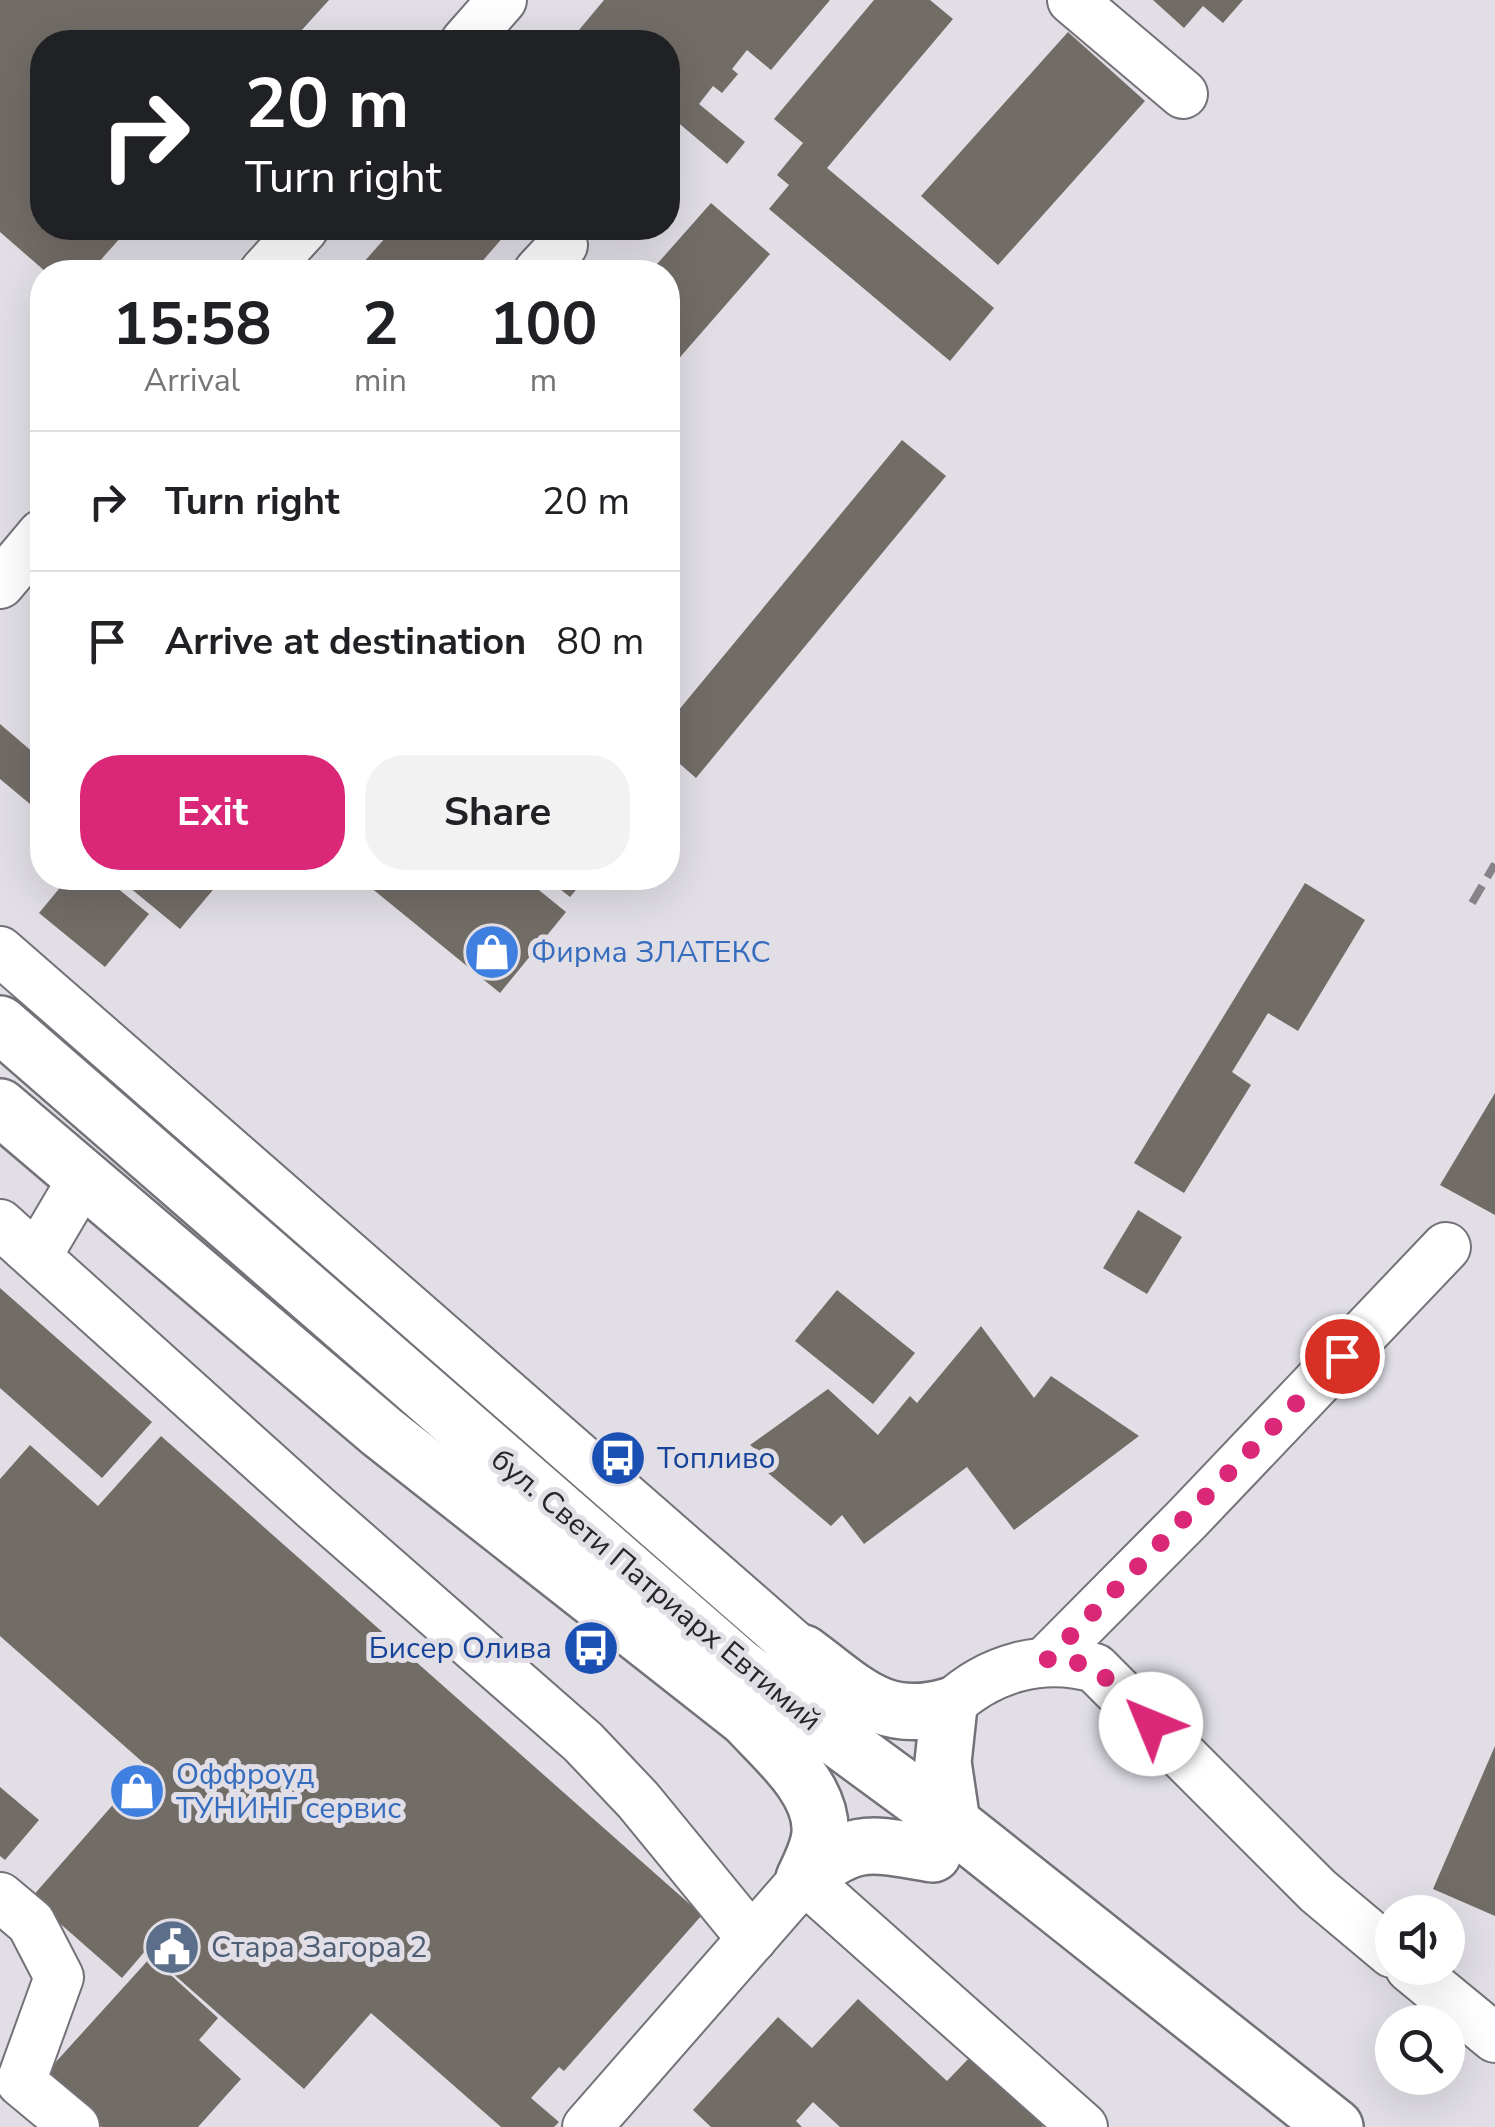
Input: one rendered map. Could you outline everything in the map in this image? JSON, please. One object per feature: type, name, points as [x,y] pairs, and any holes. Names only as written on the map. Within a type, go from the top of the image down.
[{"type":"main road","name":"бул. Свети Патриарх Евтимий","points":[[0,1024],[738,1666],[1277,2127]]},
{"type":"main road","name":"бул. Свети Патриарх Евтимий","points":[[0,1107],[382,1432],[748,1720],[860,1798],[942,1838],[1335,2127]]},
{"type":"main road","points":[[803,1653],[886,1708],[906,1714],[949,1706],[943,1762],[942,1838],[851,1847],[826,1860],[804,1879]]},
{"type":"main road","points":[[748,1720],[794,1770],[820,1817],[820,1838],[804,1879]]},
{"type":"street","points":[[476,30],[502,0]]},
{"type":"street","points":[[1072,0],[1183,94]]},
{"type":"street","points":[[275,260],[293,240]]},
{"type":"street","points":[[0,951],[803,1653],[942,1838]]},
{"type":"street","points":[[37,1256],[84,1178]]},
{"type":"street","points":[[0,1224],[584,1742],[638,1800],[752,1939]]},
{"type":"street","points":[[1047,1660],[1446,1247]]},
{"type":"street","points":[[949,1706],[962,1693],[1024,1664],[1071,1661],[1096,1668],[1318,1891],[1375,1939]]},
{"type":"street","points":[[588,2127],[804,1879],[1083,2127]]},
{"type":"street","points":[[0,1897],[31,1924],[59,1978],[21,2082],[75,2127]]},
{"type":"street","points":[[1431,1985],[1495,2038]]},
{"type":"building","points":[[0,0],[329,0],[302,30],[30,30],[30,240],[118,240],[101,260],[32,260],[0,232]]},
{"type":"building","points":[[604,0],[830,0],[771,70],[747,50],[732,69],[738,74],[722,93],[713,86],[699,104],[745,142],[727,164],[680,124],[680,30],[579,30]]},
{"type":"building","points":[[874,0],[930,0],[953,19],[827,168],[994,308],[950,361],[769,209],[789,185],[777,175],[803,143],[774,119]]},
{"type":"building","points":[[1153,0],[1243,0],[1223,23],[1203,6],[1184,28]]},
{"type":"building","points":[[1068,32],[1145,101],[998,265],[921,196]]},
{"type":"building","points":[[711,203],[770,254],[680,357],[680,260],[661,260]]},
{"type":"building","points":[[383,240],[501,240],[483,260],[366,260]]},
{"type":"building","points":[[902,440],[946,476],[696,778],[680,764],[680,708]]},
{"type":"building","points":[[0,724],[30,750],[30,804],[0,779]]},
{"type":"building","points":[[1305,883],[1365,920],[1298,1031],[1268,1013],[1232,1072],[1251,1085],[1184,1193],[1134,1163]]},
{"type":"building","points":[[58,890],[120,890],[149,914],[105,967],[39,913]]},
{"type":"building","points":[[133,890],[213,890],[180,929]]},
{"type":"building","name":"Фирма ЗЛАТЕКС","points":[[374,890],[539,890],[566,912],[500,993]]},
{"type":"building","points":[[1495,1093],[1495,1215],[1440,1185]]},
{"type":"building","points":[[1138,1210],[1182,1237],[1147,1294],[1103,1268]]},
{"type":"building","points":[[0,1288],[152,1422],[102,1478],[0,1388]]},
{"type":"building","points":[[837,1290],[915,1353],[873,1404],[795,1341]]},
{"type":"building","points":[[981,1326],[1034,1398],[1051,1376],[1139,1436],[1014,1530],[967,1467],[864,1544],[842,1515],[831,1526],[768,1473],[775,1464],[750,1445],[828,1389],[878,1435],[910,1396],[917,1403]]},
{"type":"building","points":[[161,1436],[702,1915],[564,2071],[559,2067],[531,2098],[559,2122],[554,2127],[501,2127],[371,2013],[304,2089],[146,1950],[122,1978],[31,1898],[147,1766],[0,1636],[0,1479],[30,1445],[98,1506]]},
{"type":"building","points":[[1495,1746],[1495,1916],[1465,1903],[1465,1895],[1447,1895],[1433,1889]]},
{"type":"building","points":[[0,1787],[39,1820],[5,1860],[0,1856]]},
{"type":"building","points":[[151,1957],[218,2018],[199,2040],[241,2079],[198,2127],[102,2127],[44,2075]]},
{"type":"building","points":[[858,1999],[947,2081],[972,2055],[1046,2123],[1042,2127],[840,2127],[813,2102],[796,2121],[802,2127],[711,2127],[693,2110],[778,2017],[812,2048]]},
{"type":"railway","points":[[1472,903],[1495,864]]},
{"type":"place","name":"Фирма ЗЛАТЕКС","points":[[492,952]]},
{"type":"place","name":"Топливо","points":[[618,1458]]},
{"type":"place","name":"Бисер Олива","points":[[591,1648]]},
{"type":"place","name":"Оффроуд ТУНИНГ сервис","points":[[137,1791]]},
{"type":"place","name":"Стара Загора 2","points":[[172,1947]]},
{"type":"route","points":[[1151,1724],[1096,1668],[1047,1660],[1342,1356]]}]
